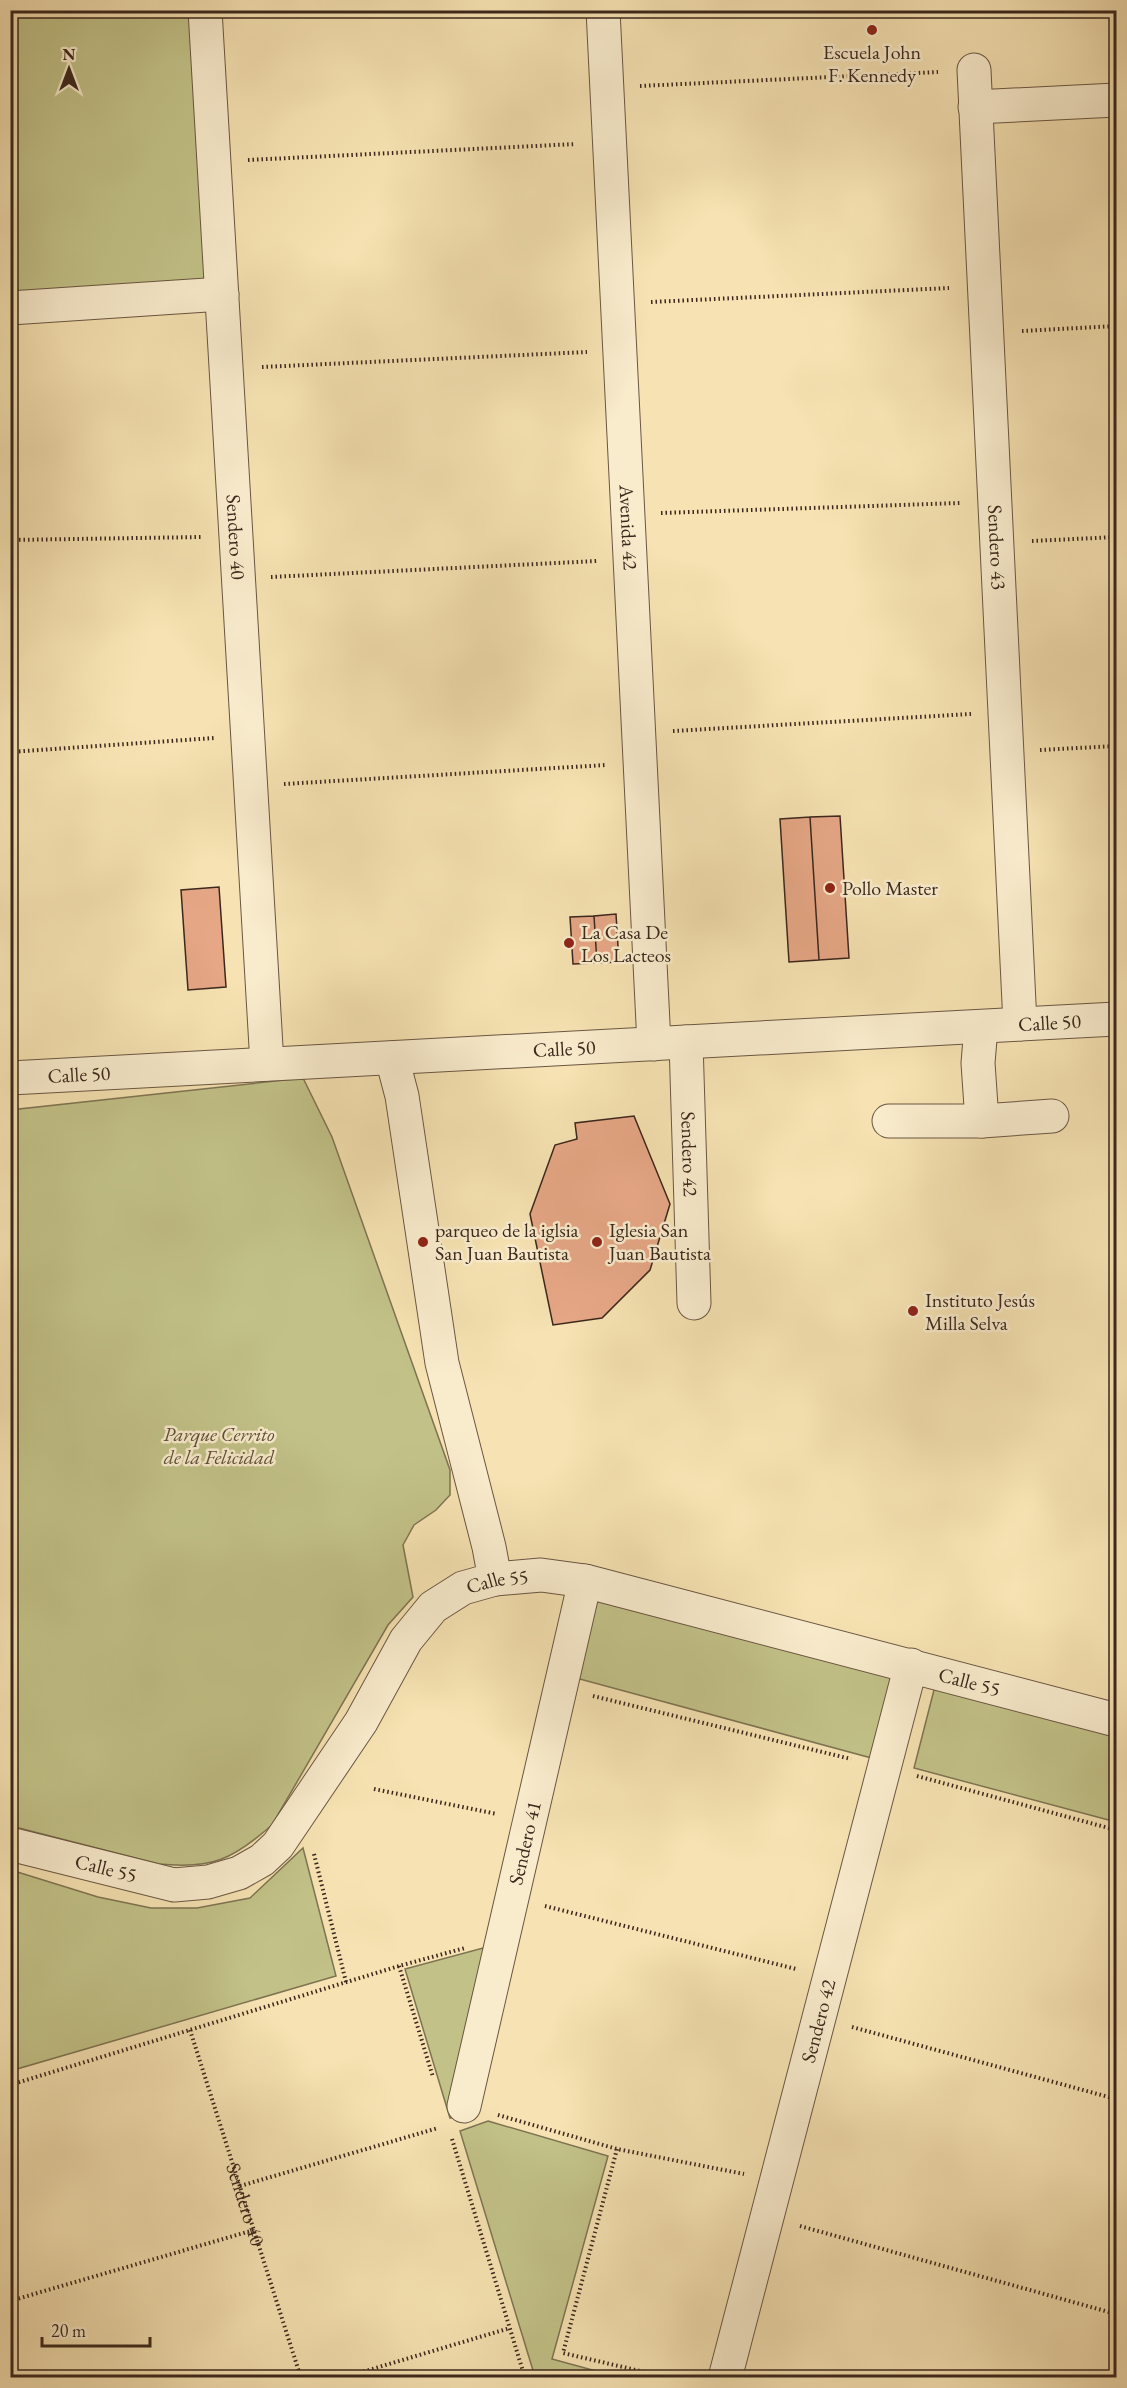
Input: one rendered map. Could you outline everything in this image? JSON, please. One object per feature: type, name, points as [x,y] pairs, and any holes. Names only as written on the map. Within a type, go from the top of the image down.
[{"type":"street","name":"Sendero 40","points":[[205,10],[267,1064]]},
{"type":"street","name":"Avenida 42","points":[[603,10],[640,748],[670,1043]]},
{"type":"street","name":"Sendero 43","points":[[974,70],[993,502],[1020,1024]]},
{"type":"street","points":[[975,107],[1116,100]]},
{"type":"street","points":[[10,308],[222,294]]},
{"type":"street","name":"Calle 50","points":[[10,1078],[1116,1019]]},
{"type":"street","points":[[981,1027],[978,1063],[982,1121]]},
{"type":"street","name":"Sendero 42","points":[[670,1043],[694,1303]]},
{"type":"street","points":[[392,1058],[402,1096],[442,1363],[489,1546],[495,1579]]},
{"type":"street","points":[[889,1121],[982,1121],[1052,1116]]},
{"type":"street","name":"Calle 55","points":[[10,1844],[174,1885],[208,1882],[239,1873],[262,1860],[278,1845],[361,1722],[406,1640],[433,1607],[463,1588],[495,1579],[541,1575],[585,1581],[1116,1720]]},
{"type":"street","name":"Sendero 41","points":[[456,2115],[503,1938],[585,1581]]},
{"type":"street","name":"Sendero 42","points":[[725,2378],[911,1665]]},
{"type":"path","points":[[606,88],[974,70]]},
{"type":"path","points":[[214,162],[610,142]]},
{"type":"path","points":[[618,304],[983,286]]},
{"type":"path","points":[[985,333],[1116,326]]},
{"type":"path","points":[[226,369],[620,350]]},
{"type":"path","points":[[628,514],[993,502]]},
{"type":"path","points":[[10,540],[236,536]]},
{"type":"path","points":[[996,543],[1116,537]]},
{"type":"path","points":[[238,578],[630,559]]},
{"type":"path","points":[[251,786],[1004,712]]},
{"type":"path","points":[[10,752],[248,736]]},
{"type":"path","points":[[1006,752],[1116,746]]},
{"type":"path","points":[[560,1688],[885,1767],[1116,1830]]},
{"type":"path","points":[[374,1789],[530,1821]]},
{"type":"path","points":[[303,1807],[346,1982]]},
{"type":"path","points":[[512,1898],[830,1978]]},
{"type":"path","points":[[10,2085],[399,1966],[503,1938]]},
{"type":"path","points":[[399,1966],[434,2079]]},
{"type":"path","points":[[819,2018],[1116,2099]]},
{"type":"path","name":"Sendero 40","points":[[190,2030],[301,2378]]},
{"type":"path","points":[[240,2186],[456,2115],[777,2181]]},
{"type":"path","points":[[451,2136],[525,2378]]},
{"type":"path","points":[[617,2149],[563,2353],[670,2378]]},
{"type":"path","points":[[767,2217],[1116,2314]]},
{"type":"path","points":[[10,2301],[254,2230]]},
{"type":"path","points":[[342,2378],[510,2328]]},
{"type":"green space","points":[[11,11],[190,11],[206,282],[11,294]]},
{"type":"green space","name":"Parque Cerrito de la Felicidad","points":[[303,1078],[332,1137],[450,1470],[450,1495],[436,1510],[414,1525],[403,1545],[413,1597],[388,1625],[272,1825],[233,1854],[220,1860],[193,1865],[159,1864],[11,1826],[10,1110]]},
{"type":"green space","points":[[598,1595],[913,1678],[890,1763],[576,1678]]},
{"type":"green space","points":[[935,1686],[1116,1736],[1116,1822],[914,1768]]},
{"type":"green space","points":[[303,1848],[336,1976],[17,2069],[10,2044],[11,1870],[98,1897],[151,1908],[197,1908],[250,1898]]},
{"type":"green space","points":[[498,1944],[476,2112],[450,2118],[405,1969]]},
{"type":"green space","points":[[488,2121],[608,2156],[552,2359],[618,2377],[535,2377],[460,2131]]},
{"type":"building","name":"Pollo Master","points":[[840,816],[849,958],[819,960],[810,817]]},
{"type":"building","points":[[810,817],[819,960],[789,962],[780,819]]},
{"type":"building","points":[[219,887],[226,987],[188,990],[181,890]]},
{"type":"building","points":[[616,914],[619,962],[597,963],[594,916]]},
{"type":"building","points":[[594,916],[597,963],[573,964],[570,917]]},
{"type":"building","name":"Iglesia San Juan Bautista","points":[[634,1116],[670,1204],[650,1270],[602,1318],[553,1325],[530,1214],[555,1145],[577,1139],[575,1123]]},
{"type":"place","name":"Escuela John F. Kennedy","points":[[872,30]]},
{"type":"place","name":"Pollo Master","points":[[830,888]]},
{"type":"place","name":"La Casa De Los Lacteos","points":[[569,943]]},
{"type":"place","name":"parqueo de la iglsia San Juan Bautista","points":[[423,1242]]},
{"type":"place","name":"Iglesia San Juan Bautista","points":[[597,1242]]},
{"type":"place","name":"Instituto Jesús Milla Selva","points":[[913,1311]]}]
